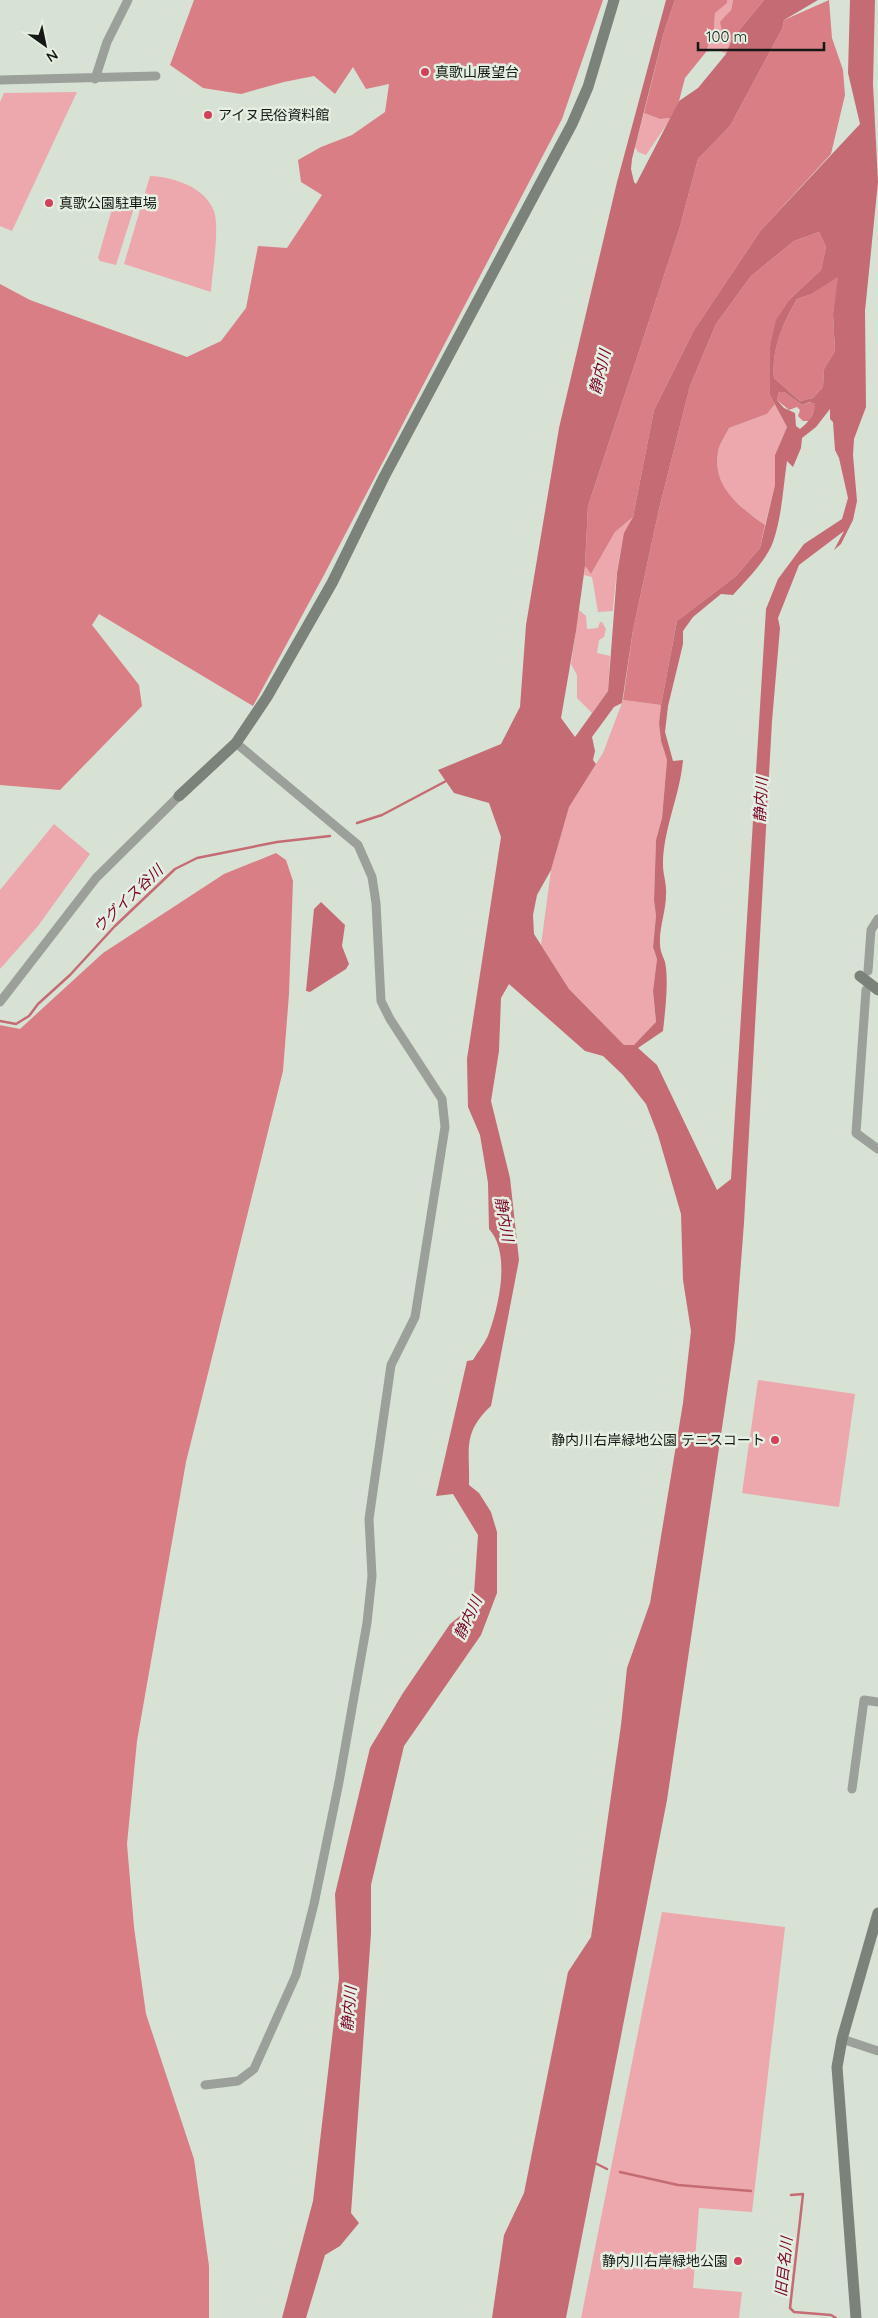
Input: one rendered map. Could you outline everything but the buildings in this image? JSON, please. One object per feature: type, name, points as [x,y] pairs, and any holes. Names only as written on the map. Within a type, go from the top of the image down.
[{"type":"street","points":[[95,79],[108,42],[128,0]]},
{"type":"street","points":[[0,1002],[96,878],[178,796],[236,743],[267,696],[332,583],[384,477],[572,124],[588,87],[614,0]]},
{"type":"street","points":[[0,80],[156,76]]},
{"type":"street","points":[[205,2085],[238,2081],[254,2069],[296,1975],[314,1904],[339,1782],[367,1623],[372,1576],[369,1519],[391,1365],[415,1317],[445,1127],[442,1098],[390,1019],[381,1001],[376,903],[372,877],[358,846],[236,743]]},
{"type":"street","points":[[878,919],[871,930],[864,973],[878,990]]},
{"type":"street","points":[[866,990],[856,1133],[878,1150]]},
{"type":"street","points":[[852,1788],[864,1700],[878,1702]]},
{"type":"street","points":[[856,2318],[837,2067],[842,2039],[875,1932],[878,1913]]},
{"type":"street","points":[[842,2039],[878,2050]]},
{"type":"shaded area","points":[[194,0],[603,0],[562,119],[324,575],[253,706],[99,614],[92,625],[139,685],[142,706],[60,790],[0,785],[0,284],[30,300],[187,357],[221,341],[246,308],[258,246],[287,248],[322,195],[301,182],[298,160],[321,147],[352,135],[385,112],[389,84],[366,89],[353,67],[335,94],[314,76],[241,94],[203,88],[170,65]]},
{"type":"shaded area","points":[[675,0],[727,0],[727,3],[715,13],[714,29],[706,52],[685,78],[679,101],[671,118],[660,119],[644,113],[664,32]]},
{"type":"shaded area","points":[[727,0],[733,0],[724,40],[732,39],[726,54],[717,49],[706,52],[714,29],[715,13]]},
{"type":"shaded area","points":[[733,0],[764,0],[732,39],[724,40],[720,22],[731,10]]},
{"type":"shaded area","points":[[829,0],[832,38],[843,70],[845,95],[831,154],[761,230],[694,330],[654,410],[633,517],[615,532],[591,574],[585,566],[588,506],[679,230],[698,159],[730,126],[782,29],[784,20]]},
{"type":"shaded area","points":[[77,92],[12,231],[0,226],[0,102],[4,93]]},
{"type":"shaded area","points":[[644,113],[660,119],[671,118],[646,155],[638,152],[635,147]]},
{"type":"shaded area","points":[[150,176],[178,181],[188,185],[204,196],[210,203],[216,219],[211,292],[124,264]]},
{"type":"shaded area","points":[[116,204],[131,207],[133,211],[116,265],[100,261],[98,258],[112,209],[115,209]]},
{"type":"shaded area","points":[[819,232],[826,247],[821,270],[790,299],[770,346],[770,395],[775,404],[767,414],[729,428],[718,452],[719,476],[724,486],[746,511],[765,525],[760,548],[736,576],[677,621],[661,705],[623,700],[633,630],[659,509],[690,386],[716,324],[751,276],[794,241]]},
{"type":"shaded area","points":[[839,276],[833,314],[835,351],[824,369],[823,387],[813,398],[800,401],[774,378],[774,357],[779,337],[797,299],[812,294]]},
{"type":"shaded area","points":[[779,392],[784,392],[802,405],[811,402],[815,404],[815,409],[809,421],[803,421],[798,416],[800,410],[797,407],[789,410],[777,400]]},
{"type":"shaded area","points":[[775,404],[787,427],[775,455],[775,485],[765,525],[746,511],[724,486],[719,476],[717,465],[718,452],[729,428],[767,414]]},
{"type":"shaded area","points":[[633,517],[621,551],[613,611],[598,612],[592,577],[584,575],[585,566],[591,574],[615,532]]},
{"type":"shaded area","points":[[579,610],[586,616],[587,629],[598,628],[600,622],[602,622],[606,629],[604,637],[599,640],[597,653],[610,656],[608,691],[592,713],[577,698],[577,675],[571,664]]},
{"type":"shaded area","points":[[623,700],[661,705],[659,723],[661,741],[667,760],[662,818],[656,840],[654,900],[656,916],[653,947],[657,959],[653,991],[656,1023],[634,1045],[624,1045],[569,989],[541,945],[551,870],[569,806],[603,753]]},
{"type":"shaded area","points":[[54,824],[90,854],[38,926],[0,969],[0,890]]},
{"type":"shaded area","points":[[276,853],[286,860],[293,881],[289,994],[283,1071],[186,1462],[137,1741],[127,1844],[134,1927],[146,2014],[194,2159],[209,2266],[209,2318],[0,2318],[0,1025],[20,1029],[103,953],[224,874]]},
{"type":"shaded area","points":[[758,1380],[855,1394],[839,1507],[742,1493]]},
{"type":"shaded area","points":[[662,1912],[785,1927],[752,2212],[699,2208],[693,2288],[742,2292],[739,2318],[581,2318]]},
{"type":"water","name":"静内川","points":[[666,0],[675,0],[664,32],[632,159],[631,169],[636,184],[679,101],[698,88],[726,54],[732,39],[764,0],[818,0],[784,20],[782,29],[730,126],[698,159],[679,230],[588,506],[585,566],[561,718],[575,737],[608,691],[617,573],[624,533],[633,517],[654,410],[694,330],[761,230],[860,124],[848,73],[850,0],[875,0],[873,84],[878,182],[865,311],[866,407],[854,439],[853,455],[857,501],[853,520],[841,544],[834,550],[844,531],[799,565],[778,618],[780,628],[772,721],[744,1223],[735,1340],[667,1800],[566,2318],[492,2318],[504,2235],[524,2193],[568,1972],[591,1937],[621,1725],[627,1668],[650,1603],[683,1403],[691,1331],[683,1280],[681,1214],[658,1135],[646,1104],[623,1075],[603,1056],[585,1051],[509,984],[501,998],[499,1051],[491,1101],[510,1178],[519,1260],[491,1406],[475,1425],[469,1451],[469,1485],[479,1493],[491,1512],[497,1532],[497,1593],[481,1635],[404,1746],[371,1885],[371,1933],[351,2213],[359,2223],[340,2246],[325,2255],[306,2318],[282,2318],[313,2201],[339,1978],[335,1894],[370,1748],[403,1693],[450,1624],[465,1612],[474,1594],[478,1535],[453,1494],[436,1496],[467,1361],[473,1360],[488,1336],[501,1280],[500,1251],[496,1239],[489,1229],[488,1183],[480,1135],[468,1107],[467,1059],[501,837],[489,803],[454,793],[438,770],[501,744],[520,707],[526,625],[559,428],[617,182]],"holes":[[[819,232],[826,247],[821,270],[790,299],[776,320],[770,346],[770,395],[787,427],[775,455],[775,485],[760,548],[736,576],[677,621],[659,723],[661,741],[667,760],[662,818],[656,840],[654,900],[656,916],[653,947],[657,959],[653,991],[656,1022],[634,1045],[624,1045],[569,989],[534,934],[533,915],[537,895],[551,870],[569,807],[596,764],[593,760],[595,751],[592,737],[614,707],[622,703],[633,630],[659,509],[690,386],[716,324],[751,276],[794,241]],[[838,277],[833,314],[835,351],[824,369],[823,387],[813,398],[800,401],[774,378],[774,357],[779,337],[797,299],[812,294]],[[779,392],[784,392],[802,405],[810,402],[815,404],[814,411],[800,429],[796,426],[795,413],[784,408],[777,400]],[[830,409],[835,450],[839,458],[848,498],[842,519],[804,544],[778,579],[766,609],[731,1179],[717,1190],[657,1065],[638,1048],[663,1031],[666,1006],[666,970],[660,944],[666,895],[663,869],[664,852],[679,787],[683,760],[673,761],[665,732],[668,706],[683,644],[683,631],[693,617],[721,594],[733,595],[766,556],[773,542],[778,522],[787,461],[793,467],[801,448],[802,438],[816,427]]]},
{"type":"water","points":[[321,902],[345,925],[342,946],[349,964],[346,969],[310,992],[306,991],[314,909]]},
{"type":"waterway","name":"ウグイス谷川","points":[[357,823],[382,815],[448,780]]},
{"type":"waterway","name":"ウグイス谷川","points":[[0,1021],[16,1024],[29,1016],[38,1004],[70,975],[115,926],[175,869],[197,858],[277,842],[330,836]]},
{"type":"waterway","name":"旧目名川","points":[[593,2162],[607,2169]]},
{"type":"waterway","name":"旧目名川","points":[[620,2172],[678,2185],[751,2191]]},
{"type":"waterway","name":"旧目名川","points":[[791,2195],[803,2194],[790,2308],[794,2312],[831,2315],[836,2318]]},
{"type":"place","name":"真歌山展望台","points":[[425,72]]},
{"type":"place","name":"アイヌ民俗資料館","points":[[208,115]]},
{"type":"place","name":"真歌公園駐車場","points":[[49,203]]},
{"type":"place","name":"静内川右岸緑地公園 テニスコート","points":[[775,1440]]},
{"type":"place","name":"静内川右岸緑地公園","points":[[738,2261]]}]
